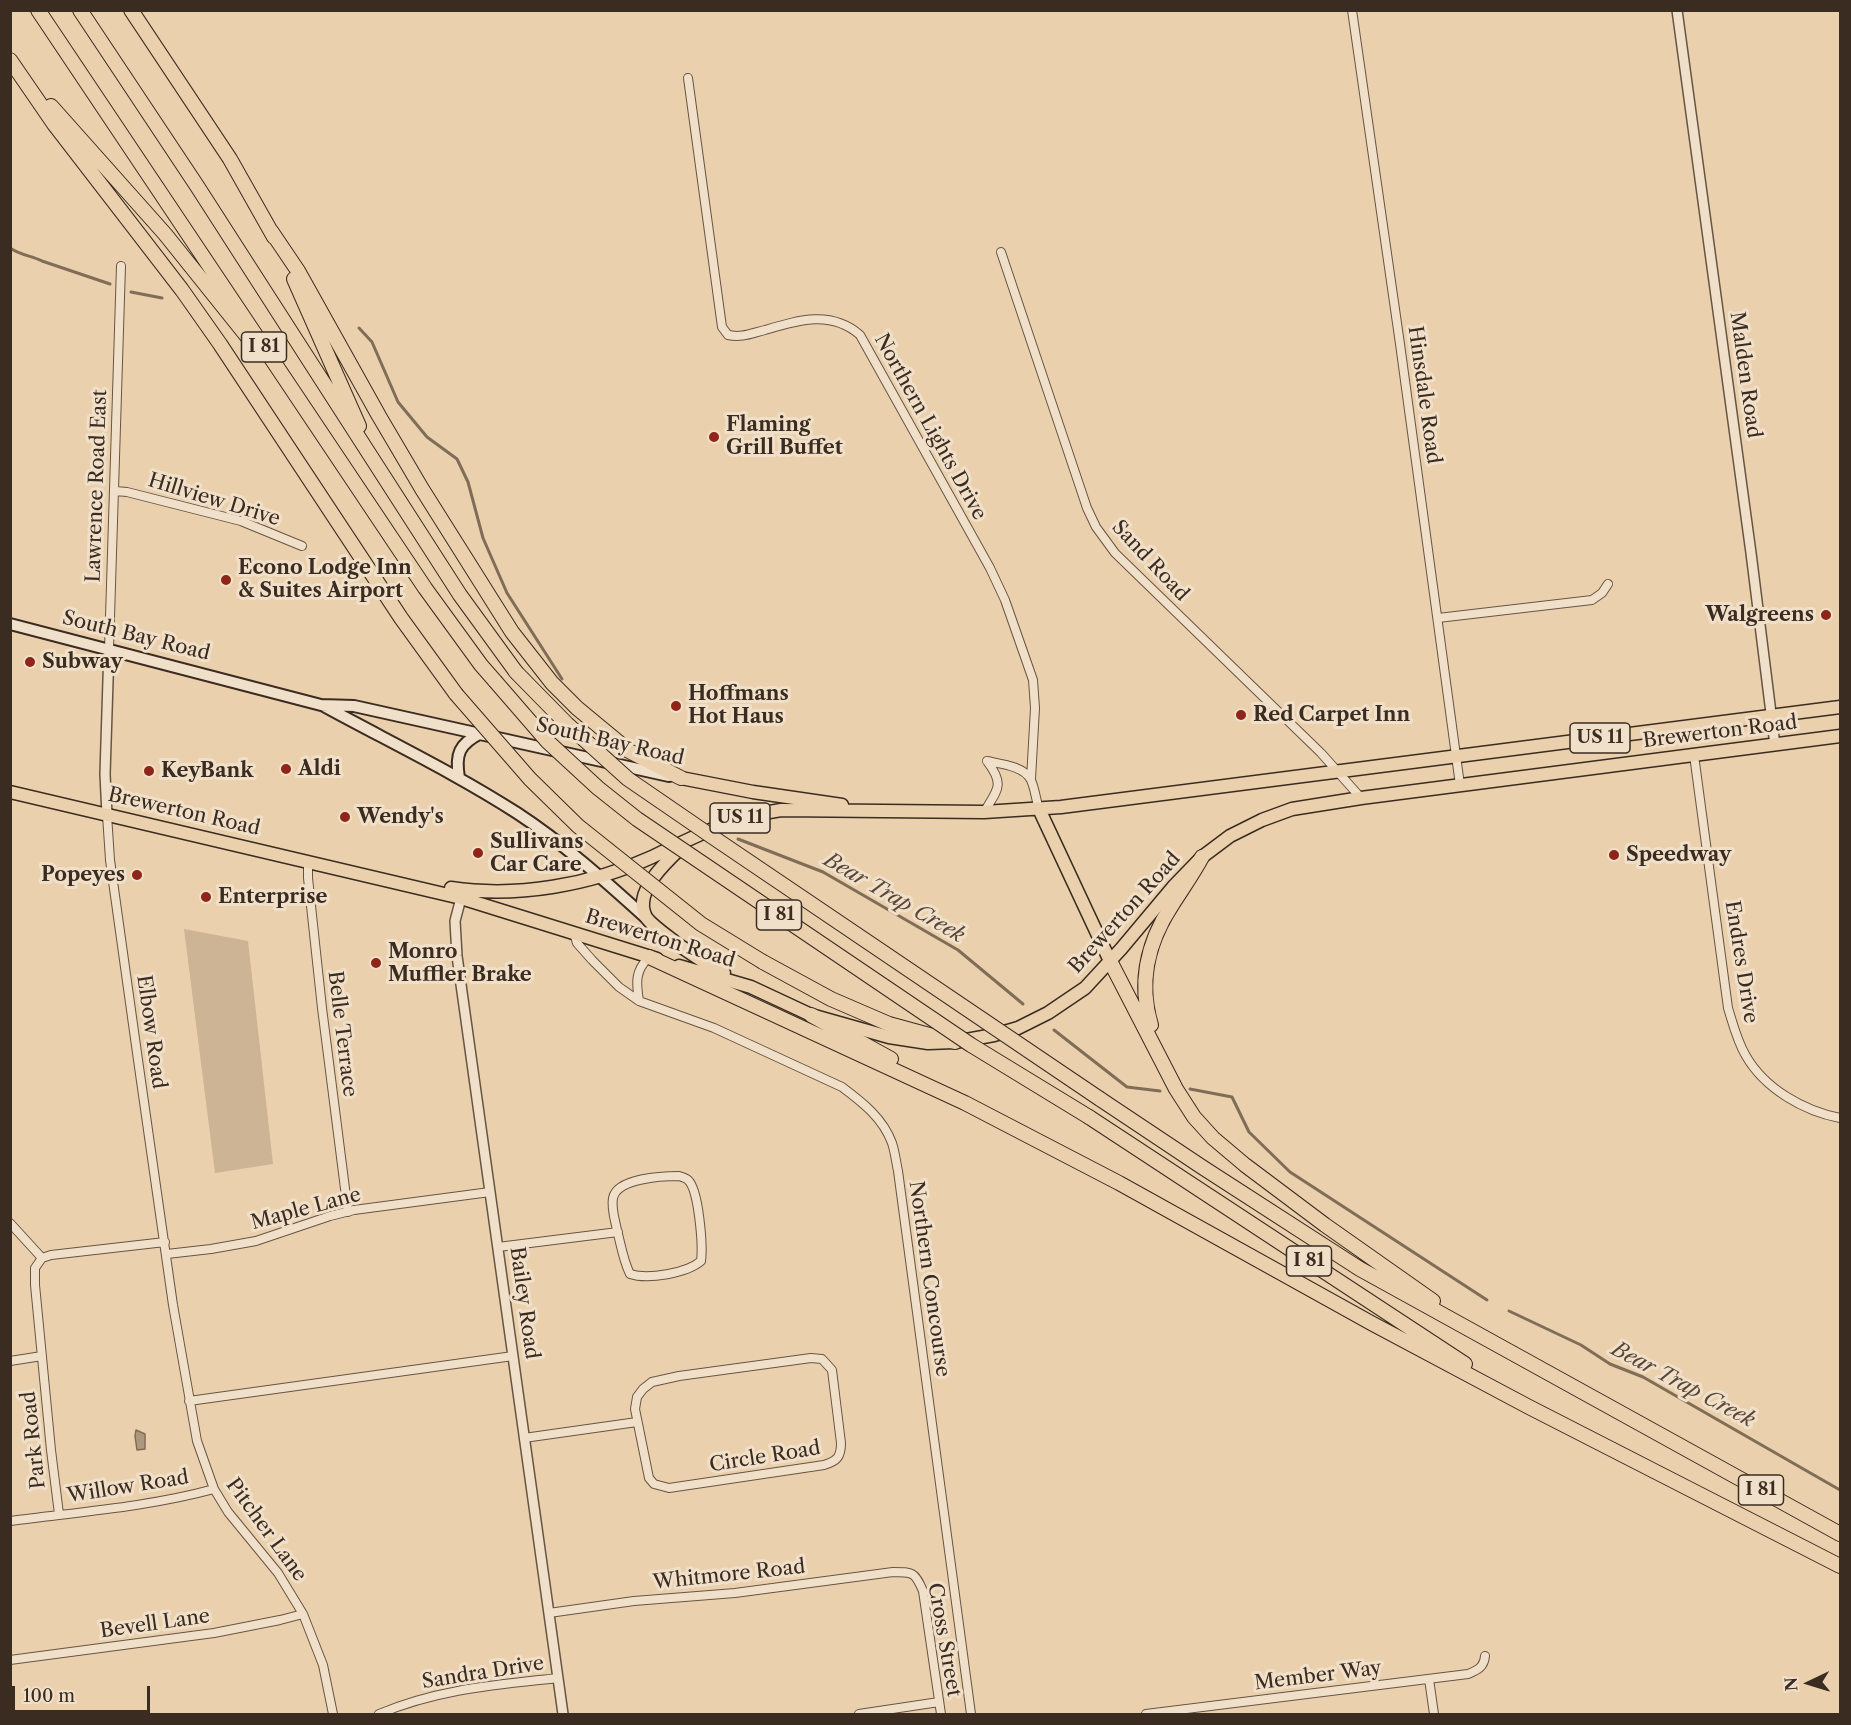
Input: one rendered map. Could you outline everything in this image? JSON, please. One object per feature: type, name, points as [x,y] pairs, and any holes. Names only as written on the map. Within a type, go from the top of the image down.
[{"type":"highway","name":"I 81","points":[[38,10],[425,588],[481,665],[547,741],[598,788],[637,819],[971,1045],[1089,1117],[1529,1407],[1840,1566]]},
{"type":"highway","name":"I 81","points":[[80,10],[197,186],[460,596],[516,672],[567,724],[628,778],[1100,1099],[1360,1269],[1840,1534]]},
{"type":"highway","points":[[132,10],[230,159],[271,231],[298,271],[422,489],[512,632],[552,683],[577,708],[629,751],[681,778]]},
{"type":"highway","points":[[10,51],[48,104],[165,234],[304,406]]},
{"type":"highway","points":[[10,60],[54,124],[182,290],[220,344],[401,618],[456,694],[530,779],[578,826],[701,924],[763,962],[831,999],[890,1024],[955,1042]]},
{"type":"highway","points":[[271,231],[377,466]]},
{"type":"highway","points":[[1162,1062],[1145,1005],[1144,979],[1155,935],[1170,906],[1202,857]]},
{"type":"highway","points":[[649,957],[965,1103]]},
{"type":"highway","points":[[1110,961],[1194,1118],[1213,1138],[1325,1225],[1494,1343]]},
{"type":"highway","points":[[811,1015],[965,1103],[1119,1183],[1373,1324],[1529,1407]]},
{"type":"main road","name":"South Bay Road","points":[[10,624],[321,705],[354,706],[753,792],[892,812]]},
{"type":"main road","name":"South Bay Road","points":[[321,705],[459,778],[517,813],[599,876],[669,938],[712,968],[751,987]]},
{"type":"main road","name":"Brewerton Road","points":[[384,878],[477,892],[533,889],[599,876],[650,858],[738,818],[781,810],[984,812],[1038,809],[1192,792],[1337,771],[1840,707]]},
{"type":"main road","points":[[459,778],[457,759],[461,747],[469,739],[482,733]]},
{"type":"main road","name":"Brewerton Road","points":[[10,792],[384,878],[461,898],[751,987],[811,1015],[889,1037],[928,1044],[994,1035],[1028,1023],[1074,996],[1110,961],[1173,887],[1202,857],[1230,836],[1262,820],[1303,806],[1840,736]]},
{"type":"main road","points":[[1038,809],[1110,961]]},
{"type":"main road","points":[[645,917],[643,906],[647,888],[655,873],[692,838]]},
{"type":"main road","points":[[461,898],[477,892]]},
{"type":"street","name":"Hinsdale Road","points":[[1352,10],[1460,785]]},
{"type":"street","name":"Malden Road","points":[[1677,10],[1750,542],[1775,745]]},
{"type":"street","name":"Northern Lights Drive","points":[[688,78],[722,327],[728,335],[742,337],[786,324],[829,320],[841,322],[860,335],[990,568],[1005,600],[1033,680],[1035,708],[1031,779]]},
{"type":"street","name":"Sand Road","points":[[1001,252],[1087,508],[1096,527],[1115,553],[1337,771],[1361,798]]},
{"type":"street","name":"Lawrence Road East","points":[[107,815],[105,774],[121,266]]},
{"type":"street","name":"Hillview Drive","points":[[115,491],[127,492],[241,521],[302,546]]},
{"type":"street","points":[[1438,618],[1592,600],[1608,584]]},
{"type":"street","name":"Endres Drive","points":[[1694,755],[1728,1008],[1735,1032],[1753,1067],[1771,1085],[1792,1101],[1819,1113],[1840,1118]]},
{"type":"street","points":[[984,812],[999,786],[997,775],[987,761],[1010,766],[1031,779],[1038,809]]},
{"type":"street","name":"Elbow Road","points":[[107,815],[110,860],[166,1254]]},
{"type":"street","name":"Belle Terrace","points":[[308,861],[322,1008],[348,1212]]},
{"type":"street","name":"Bailey Road","points":[[461,898],[455,921],[457,956],[563,1714]]},
{"type":"street","name":"Northern Concourse","points":[[574,933],[577,943],[592,960],[619,987],[639,1001],[715,1028],[842,1087],[859,1099],[880,1120],[892,1143],[899,1180],[971,1714]]},
{"type":"street","points":[[639,1001],[637,971],[649,957]]},
{"type":"street","points":[[680,1176],[689,1180],[695,1192],[703,1251],[701,1261],[694,1267],[667,1274],[638,1276],[630,1274],[625,1264],[618,1232],[613,1198],[619,1187],[629,1182],[654,1178],[680,1176]]},
{"type":"street","name":"Maple Lane","points":[[166,1254],[211,1250],[256,1241],[348,1212],[490,1192]]},
{"type":"street","points":[[10,1223],[42,1258],[51,1255],[165,1242]]},
{"type":"street","points":[[498,1247],[618,1232]]},
{"type":"street","name":"Pitcher Lane","points":[[166,1254],[189,1401],[202,1457],[214,1489],[228,1512],[278,1573],[303,1614],[323,1665],[333,1714]]},
{"type":"street","name":"Park Road","points":[[42,1258],[35,1268],[35,1285],[59,1514]]},
{"type":"street","points":[[10,1361],[42,1356]]},
{"type":"street","points":[[189,1401],[513,1356]]},
{"type":"street","name":"Circle Road","points":[[811,1358],[822,1359],[832,1370],[841,1452],[838,1458],[824,1465],[669,1488],[654,1484],[649,1478],[637,1422],[635,1409],[637,1397],[652,1382],[679,1376],[811,1358]]},
{"type":"street","points":[[524,1438],[637,1422]]},
{"type":"street","name":"Willow Road","points":[[10,1521],[159,1501],[214,1489]]},
{"type":"street","name":"Whitmore Road","points":[[549,1613],[634,1601],[735,1593],[893,1572],[912,1573]]},
{"type":"street","name":"Cross Street","points":[[912,1573],[923,1591],[940,1714]]},
{"type":"street","name":"Bevell Lane","points":[[10,1660],[214,1633],[303,1614]]},
{"type":"street","name":"Member Way","points":[[1146,1714],[1468,1674],[1478,1670],[1485,1656]]},
{"type":"street","name":"Sandra Drive","points":[[379,1714],[407,1702],[430,1696],[558,1678]]},
{"type":"street","points":[[1429,1679],[1434,1714]]},
{"type":"street","points":[[860,1714],[939,1702]]},
{"type":"shaded area","points":[[184,929],[248,941],[273,1164],[215,1173]]},
{"type":"shaded area","points":[[136,1430],[145,1434],[145,1449],[137,1450]]},
{"type":"waterway","name":"Bear Trap Creek","points":[[10,248],[110,284]]},
{"type":"waterway","name":"Bear Trap Creek","points":[[131,292],[162,298]]},
{"type":"waterway","name":"Bear Trap Creek","points":[[359,328],[372,342],[398,402],[427,437],[457,459],[468,482],[483,538],[507,593],[562,679]]},
{"type":"waterway","name":"Bear Trap Creek","points":[[738,839],[823,872],[958,950],[1023,1004]]},
{"type":"waterway","name":"Bear Trap Creek","points":[[1054,1030],[1127,1087],[1160,1091]]},
{"type":"waterway","name":"Bear Trap Creek","points":[[1190,1089],[1232,1097],[1249,1132],[1290,1172],[1487,1300]]},
{"type":"waterway","name":"Bear Trap Creek","points":[[1509,1311],[1581,1345],[1610,1364],[1643,1377],[1840,1490]]},
{"type":"place","name":"Flaming Grill Buffet","points":[[714,437]]},
{"type":"place","name":"Econo Lodge Inn & Suites Airport","points":[[226,580]]},
{"type":"place","name":"Walgreens","points":[[1826,615]]},
{"type":"place","name":"Subway","points":[[30,662]]},
{"type":"place","name":"Hoffmans Hot Haus","points":[[676,706]]},
{"type":"place","name":"Red Carpet Inn","points":[[1241,715]]},
{"type":"place","name":"Aldi","points":[[286,769]]},
{"type":"place","name":"KeyBank","points":[[149,771]]},
{"type":"place","name":"Wendy's","points":[[345,817]]},
{"type":"place","name":"Sullivans Car Care","points":[[478,853]]},
{"type":"place","name":"Speedway","points":[[1614,855]]},
{"type":"place","name":"Popeyes","points":[[137,875]]},
{"type":"place","name":"Enterprise","points":[[206,897]]},
{"type":"place","name":"Monro Muffler Brake","points":[[376,963]]}]
